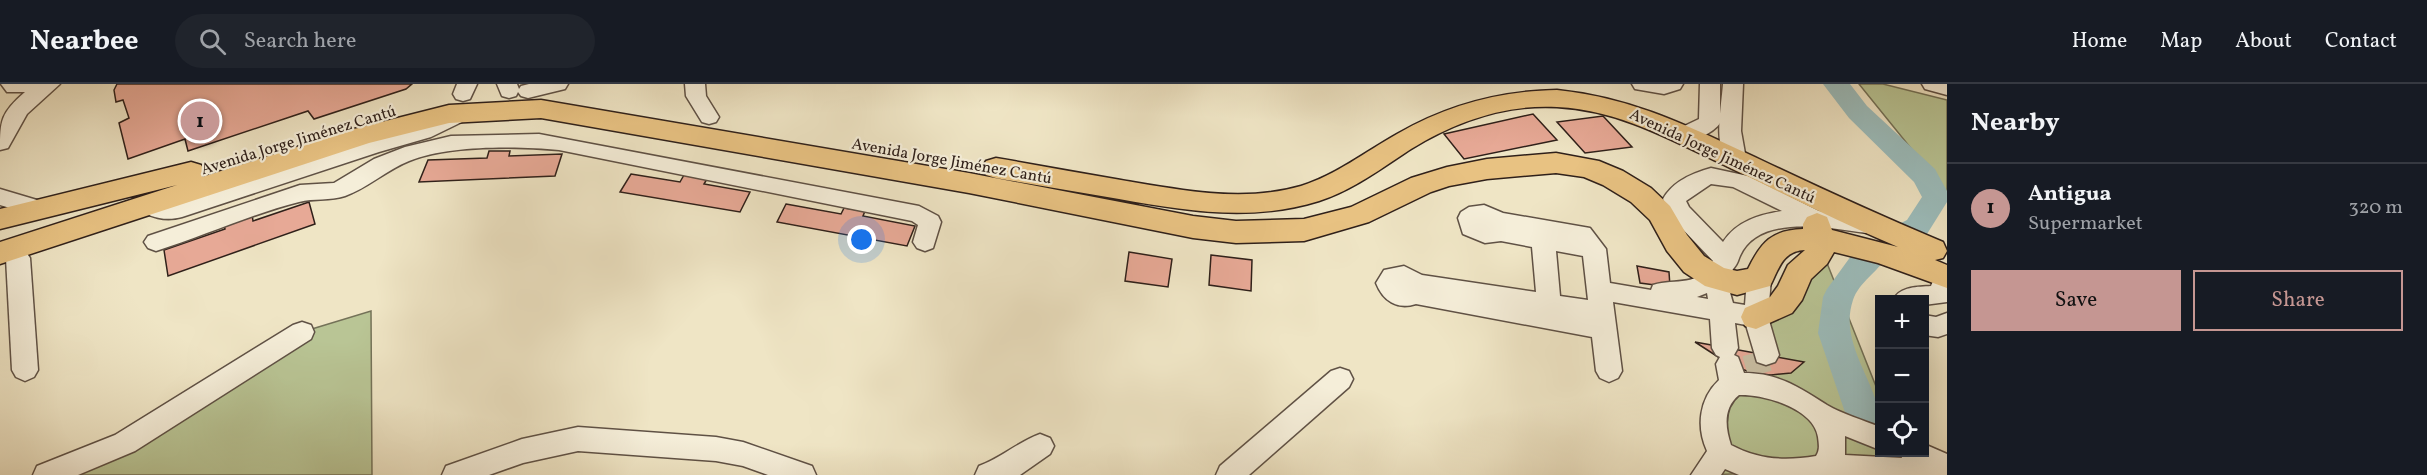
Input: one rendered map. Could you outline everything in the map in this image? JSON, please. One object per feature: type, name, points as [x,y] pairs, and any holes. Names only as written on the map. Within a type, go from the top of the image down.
[{"type":"main road","name":"Avenida Jorge Jiménez Cantú","points":[[0,235],[378,111],[515,89],[582,96],[709,117],[1200,204],[1250,205],[1298,197],[1336,184],[1435,124],[1463,111],[1500,102],[1538,98],[1588,100],[1623,108],[1735,159],[1817,219],[1876,226],[1946,270]]},
{"type":"main road","name":"Avenida Jorge Jiménez Cantú","points":[[6,258],[70,231],[363,135],[449,114],[464,97]]},
{"type":"main road","name":"Avenida Jorge Jiménez Cantú","points":[[464,97],[969,183],[1193,227],[1247,233],[1304,230],[1359,215],[1421,185],[1447,177],[1488,169],[1556,163],[1589,168],[1613,177],[1641,195],[1660,213],[1677,243],[1694,264],[1721,269]]},
{"type":"main road","points":[[0,219],[191,172]]},
{"type":"main road","points":[[1721,269],[1737,283],[1759,278],[1765,262],[1777,247],[1794,239],[1817,219]]},
{"type":"main road","points":[[1817,219],[1890,255],[1946,270]]},
{"type":"main road","points":[[1756,317],[1781,305],[1791,292],[1799,273],[1817,256],[1821,248],[1817,219]]},
{"type":"street","points":[[1,106],[24,84]]},
{"type":"street","points":[[0,143],[11,118],[28,99],[50,84]]},
{"type":"street","points":[[515,89],[558,84]]},
{"type":"street","points":[[695,84],[696,96],[709,117]]},
{"type":"street","points":[[1642,84],[1664,87],[1673,84]]},
{"type":"street","points":[[1709,123],[1710,84]]},
{"type":"street","points":[[1733,84],[1730,131],[1735,159]]},
{"type":"street","points":[[1932,84],[1947,88]]},
{"type":"street","points":[[149,205],[163,211],[174,211],[347,154],[423,132],[464,97]]},
{"type":"street","points":[[1684,135],[1709,123],[1730,131]]},
{"type":"street","points":[[156,242],[300,193],[336,191],[350,186],[374,169],[405,154],[451,143],[539,141],[559,143],[919,214],[930,222],[925,242]]},
{"type":"street","points":[[347,154],[374,169]]},
{"type":"street","points":[[320,163],[374,169]]},
{"type":"street","points":[[1817,219],[1735,180],[1716,175],[1701,178],[1674,199],[1680,212],[1721,269],[1722,311],[1750,369],[1821,414],[1875,437]]},
{"type":"street","points":[[0,197],[39,209]]},
{"type":"street","points":[[1672,299],[1721,269],[1736,242],[1749,229],[1764,222],[1817,219]]},
{"type":"street","points":[[1549,311],[1543,234],[1594,249],[1609,371]]},
{"type":"street","points":[[6,258],[25,370]]},
{"type":"street","points":[[1929,297],[1942,294],[1946,270]]},
{"type":"street","points":[[1759,278],[1750,369],[1722,392],[1714,409],[1713,439],[1720,453],[1753,474],[1782,475],[1805,472],[1824,466],[1891,468],[1931,475]]},
{"type":"street","points":[[1486,301],[1549,311],[1601,303],[1641,293],[1756,317]]},
{"type":"street","points":[[1929,326],[1938,327],[1947,323]]},
{"type":"street","points":[[47,475],[125,443],[302,332]]},
{"type":"street","points":[[1230,475],[1340,379]]},
{"type":"street","points":[[1821,414],[1830,432],[1833,451],[1824,466]]},
{"type":"street","points":[[456,475],[522,451],[578,439],[716,449],[743,454],[802,475]]},
{"type":"street","points":[[989,475],[1009,467],[1040,446]]},
{"type":"street","points":[[1705,475],[1720,453]]},
{"type":"street","points":[[1923,457],[1947,466]]},
{"type":"green space","points":[[1859,84],[1883,84],[1947,100],[1947,193]]},
{"type":"green space","points":[[1821,248],[1875,384],[1875,457],[1923,457],[1947,466],[1705,475],[1723,392],[1775,387],[1757,317]]},
{"type":"green space","points":[[371,311],[372,475],[47,475],[302,332]]},
{"type":"building","points":[[117,84],[412,84],[406,89],[314,119],[308,111],[188,151],[185,139],[128,159],[119,123],[129,118],[123,100],[116,102],[114,90]]},
{"type":"building","points":[[1533,114],[1557,140],[1464,159],[1444,134]]},
{"type":"building","points":[[1603,116],[1632,147],[1585,153],[1557,122]]},
{"type":"building","points":[[489,151],[510,151],[509,156],[562,154],[555,176],[419,182],[428,160],[487,158]]},
{"type":"building","points":[[631,174],[680,182],[684,175],[707,179],[704,184],[750,192],[740,212],[620,192]]},
{"type":"building","points":[[309,202],[315,224],[168,276],[164,250],[225,229],[224,224],[252,214],[253,221]]},
{"type":"building","points":[[786,204],[841,214],[844,208],[865,211],[863,216],[915,226],[907,246],[777,222]]},
{"type":"building","points":[[1129,252],[1172,259],[1168,287],[1125,281]]},
{"type":"building","points":[[1211,255],[1252,260],[1251,291],[1209,285]]},
{"type":"building","points":[[1637,266],[1669,272],[1670,287],[1640,283]]},
{"type":"building","points":[[1695,342],[1804,362],[1791,373],[1771,375],[1752,373],[1729,364]]},
{"type":"waterway","points":[[1836,84],[1858,112],[1925,176],[1936,197],[1917,227],[1907,233]]},
{"type":"waterway","points":[[1869,433],[1834,333],[1838,297],[1861,264],[1872,256]]},
{"type":"tunnel","points":[[1754,353],[1760,374]]},
{"type":"place","name":"Antigua","points":[[200,121]]}]
